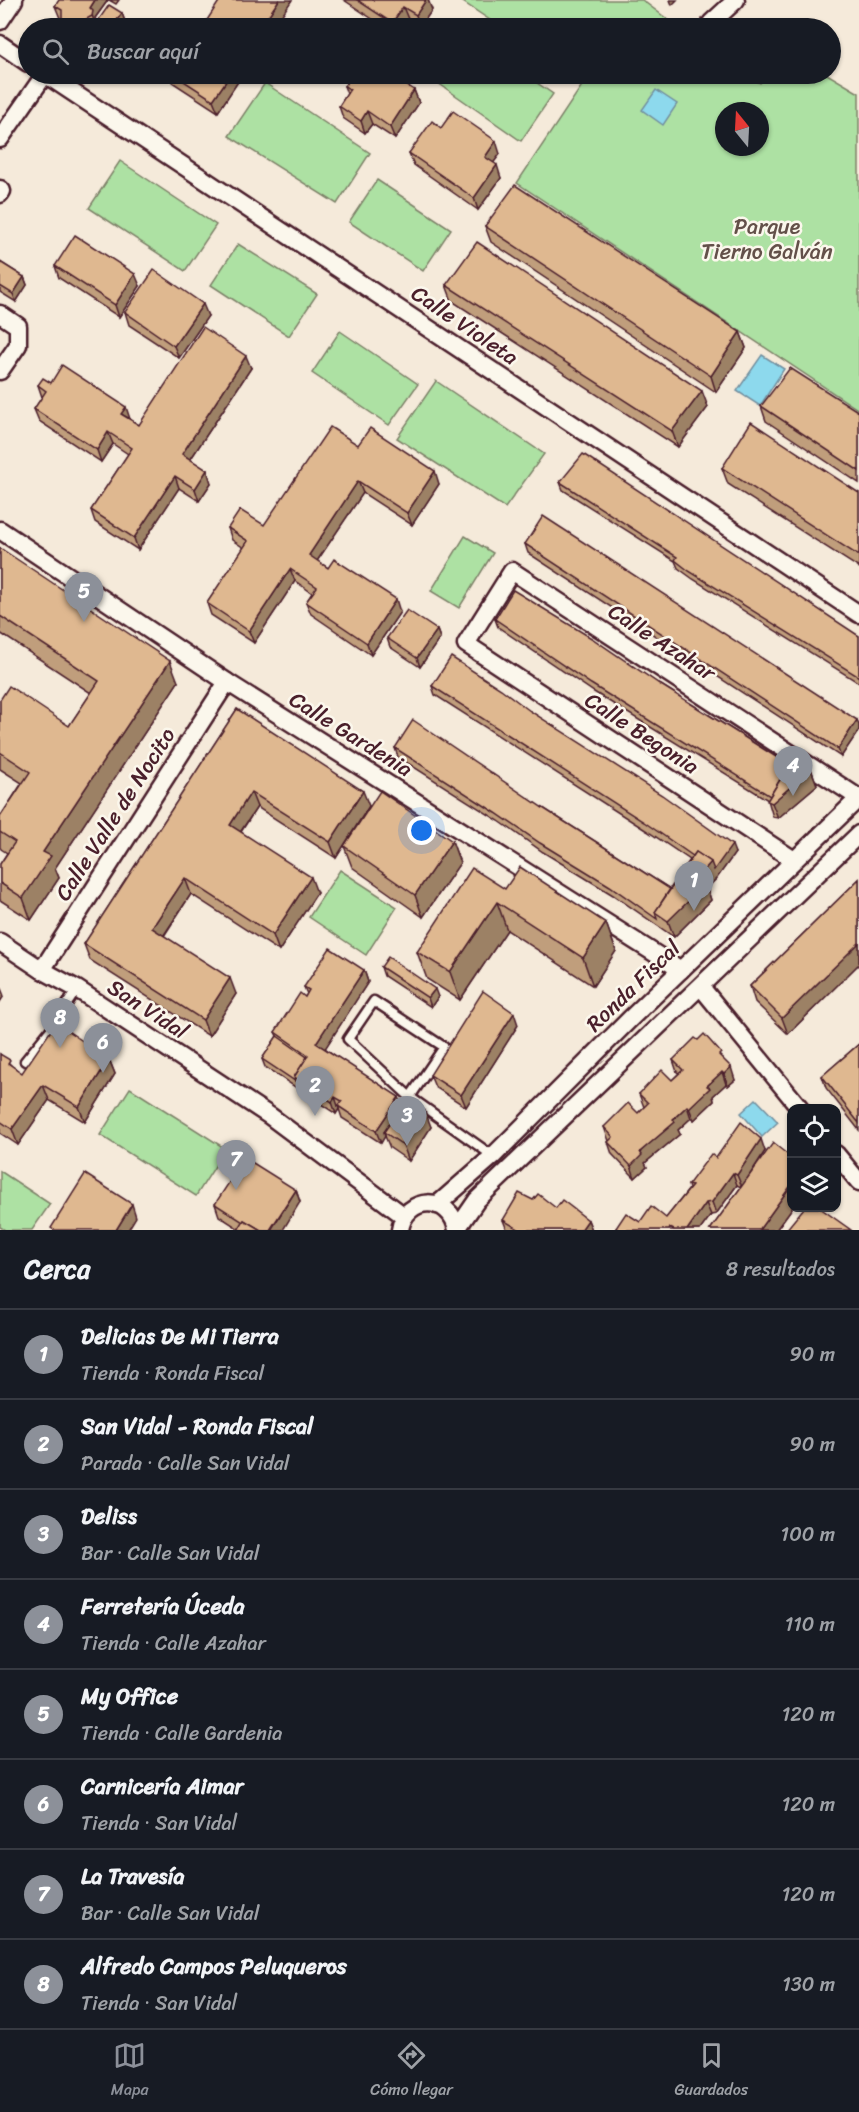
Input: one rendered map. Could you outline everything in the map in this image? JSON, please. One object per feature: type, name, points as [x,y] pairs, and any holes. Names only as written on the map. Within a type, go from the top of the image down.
[{"type":"street","points":[[0,21],[14,0]]},
{"type":"street","points":[[722,18],[736,0]]},
{"type":"street","points":[[0,44],[18,56]]},
{"type":"street","points":[[0,139],[38,84]]},
{"type":"street","name":"Calle Violeta","points":[[60,84],[859,614]]},
{"type":"street","points":[[0,189],[2,191],[0,194]]},
{"type":"street","points":[[0,314],[18,326],[18,345],[0,371]]},
{"type":"street","name":"Calle Gardenia","points":[[0,530],[227,682],[681,970]]},
{"type":"street","name":"Calle Azahar","points":[[466,644],[512,571],[859,798]]},
{"type":"street","name":"Calle Begonia","points":[[466,644],[794,860]]},
{"type":"street","name":"Calle Valle de Nocito","points":[[42,970],[227,682]]},
{"type":"street","name":"Ronda Fiscal","points":[[402,1223],[411,1209],[428,1203],[437,1204],[493,1156],[859,798]]},
{"type":"street","points":[[437,1204],[448,1211],[457,1229],[477,1200],[859,834]]},
{"type":"street","name":"San Vidal","points":[[0,942],[42,970],[77,989],[270,1116],[402,1223]]},
{"type":"street","points":[[701,987],[797,1104]]},
{"type":"street","points":[[840,1158],[859,1182]]},
{"type":"lane","points":[[25,1061],[50,1030],[77,989]]},
{"type":"lane","points":[[410,1097],[444,1047],[374,1001],[348,1039],[410,1097],[493,1156]]},
{"type":"green space","points":[[460,0],[642,0],[666,18],[487,18]]},
{"type":"green space","name":"Parque Tierno Galván","points":[[841,82],[859,93],[859,410],[517,183],[583,84]]},
{"type":"green space","points":[[266,84],[370,153],[337,204],[229,136]]},
{"type":"green space","points":[[439,84],[538,84],[553,94],[521,141]]},
{"type":"green space","points":[[120,161],[216,225],[185,271],[89,208]]},
{"type":"green space","points":[[377,180],[451,229],[423,271],[349,222]]},
{"type":"green space","points":[[238,244],[317,294],[289,336],[211,285]]},
{"type":"green space","points":[[340,331],[418,384],[389,425],[312,373]]},
{"type":"green space","points":[[436,381],[544,454],[505,508],[397,438]]},
{"type":"green space","points":[[465,536],[493,553],[459,608],[431,591]]},
{"type":"green space","points":[[340,870],[397,907],[366,955],[309,917]]},
{"type":"green space","points":[[130,1088],[226,1149],[196,1196],[100,1135]]},
{"type":"green space","points":[[0,1171],[50,1204],[32,1230],[5,1230],[0,1227]]},
{"type":"water","points":[[656,90],[677,104],[663,125],[642,110]]},
{"type":"water","points":[[762,355],[784,369],[760,406],[737,391]]},
{"type":"water","points":[[756,1099],[778,1122],[762,1137],[741,1113]]},
{"type":"building","points":[[59,0],[95,0],[90,8],[93,11],[92,16],[88,18],[62,18],[62,10],[55,6]]},
{"type":"building","points":[[220,0],[279,0],[267,18],[208,18]]},
{"type":"building","points":[[357,0],[426,0],[416,15],[403,7],[395,18],[384,18]]},
{"type":"building","points":[[109,5],[122,13],[118,18],[100,18]]},
{"type":"building","points":[[188,84],[224,84],[213,100]]},
{"type":"building","points":[[346,84],[405,84],[414,90],[390,127],[367,111],[361,121],[339,106],[350,89],[344,86]]},
{"type":"building","points":[[453,111],[496,141],[485,157],[497,165],[474,198],[409,153],[432,121],[441,128]]},
{"type":"building","points":[[515,185],[740,332],[711,376],[485,226]]},
{"type":"building","points":[[75,235],[135,274],[115,305],[55,266]]},
{"type":"building","points":[[477,242],[702,391],[672,431],[446,285]]},
{"type":"building","points":[[0,262],[24,277],[13,294],[0,286]]},
{"type":"building","points":[[154,270],[203,304],[174,346],[125,312]]},
{"type":"building","points":[[203,327],[246,356],[182,454],[207,470],[195,489],[175,476],[134,538],[91,510],[132,448],[108,432],[97,450],[34,409],[46,391],[38,385],[43,378],[51,383],[62,365],[126,407],[121,414],[139,425]]},
{"type":"building","points":[[790,368],[859,412],[859,471],[761,406]]},
{"type":"building","points":[[751,422],[859,493],[859,556],[722,468]]},
{"type":"building","points":[[330,427],[358,445],[370,428],[435,471],[407,513],[358,481],[309,555],[328,568],[334,559],[396,599],[367,643],[306,602],[317,587],[290,569],[249,631],[207,603],[248,541],[228,528],[240,510],[264,525]]},
{"type":"building","points":[[583,454],[859,636],[859,677],[689,571],[675,560],[677,557],[560,482]]},
{"type":"building","points":[[543,516],[857,720],[838,749],[525,544]]},
{"type":"building","points":[[0,548],[170,661],[43,852],[51,856],[23,898],[0,883],[0,864],[15,842],[0,832],[0,817],[30,772],[0,752],[0,700],[9,686],[69,726],[99,681],[0,616]]},
{"type":"building","points":[[513,590],[789,765],[770,796],[591,684],[495,619]]},
{"type":"building","points":[[407,610],[437,630],[417,658],[387,638]]},
{"type":"building","points":[[451,657],[530,711],[662,795],[732,845],[714,870],[711,862],[696,852],[693,856],[432,686]]},
{"type":"building","points":[[237,709],[363,791],[330,842],[251,792],[230,825],[311,877],[273,935],[185,878],[152,928],[230,978],[203,1020],[84,944]]},
{"type":"building","points":[[413,720],[543,808],[670,889],[655,912],[657,919],[610,886],[395,748]]},
{"type":"building","points":[[794,757],[811,769],[772,803],[767,801]]},
{"type":"building","points":[[380,791],[452,841],[415,895],[344,846]]},
{"type":"building","points":[[696,852],[711,862],[697,878],[706,884],[668,921],[655,912]]},
{"type":"building","points":[[520,867],[606,923],[583,958],[497,902],[450,972],[417,952],[472,868],[505,889]]},
{"type":"building","points":[[859,879],[859,943],[782,1018],[750,986]]},
{"type":"building","points":[[330,948],[364,970],[316,1043],[399,1097],[376,1131],[338,1106],[342,1101],[335,1097],[332,1102],[294,1077],[308,1055],[275,1032],[300,993],[305,997],[309,990],[304,987]]},
{"type":"building","points":[[388,957],[435,989],[428,998],[381,967]]},
{"type":"building","points":[[483,991],[514,1013],[461,1095],[430,1075]]},
{"type":"building","points":[[56,1023],[109,1059],[79,1107],[43,1085],[12,1129],[0,1121],[0,1054],[10,1060],[8,1063],[22,1073]]},
{"type":"building","points":[[704,1034],[731,1067],[707,1086],[710,1088],[689,1108],[687,1106],[673,1119],[675,1122],[640,1152],[642,1155],[631,1166],[608,1142],[613,1137],[604,1127],[628,1103],[638,1113],[648,1103],[639,1094],[662,1070],[672,1080],[683,1070],[673,1060],[695,1038],[698,1040]]},
{"type":"building","points":[[277,1036],[307,1057],[294,1077],[295,1081],[262,1059]]},
{"type":"building","points":[[859,1044],[859,1123],[822,1076]]},
{"type":"building","points":[[406,1099],[425,1111],[403,1145],[384,1132]]},
{"type":"building","points":[[741,1122],[761,1139],[737,1175],[733,1173],[712,1202],[706,1203],[687,1230],[670,1228],[669,1230],[619,1230],[616,1228],[626,1213],[640,1222],[651,1206],[666,1218],[692,1186],[688,1185],[711,1154],[716,1158]]},
{"type":"building","points":[[773,1143],[787,1154],[787,1191],[759,1230],[710,1230]]},
{"type":"building","points":[[245,1158],[296,1190],[270,1230],[261,1230],[244,1220],[243,1222],[215,1204]]},
{"type":"building","points":[[85,1174],[132,1204],[116,1230],[54,1230],[51,1228]]},
{"type":"building","points":[[519,1193],[533,1200],[538,1194],[556,1208],[562,1200],[588,1220],[581,1230],[520,1230],[503,1220]]},
{"type":"building","points":[[801,1212],[826,1212],[851,1230],[786,1230]]},
{"type":"building","points":[[244,1220],[261,1230],[238,1230]]},
{"type":"place","name":"My Office","points":[[84,622]]},
{"type":"place","name":"Ferretería Úceda","points":[[793,796]]},
{"type":"place","name":"Delicias De Mi Tierra","points":[[694,911]]},
{"type":"place","name":"Alfredo Campos Peluqueros","points":[[60,1048]]},
{"type":"place","name":"Carnicería Aimar","points":[[103,1073]]},
{"type":"place","name":"San Vidal - Ronda Fiscal","points":[[315,1116]]},
{"type":"place","name":"Deliss","points":[[407,1146]]},
{"type":"place","name":"La Travesía","points":[[236,1190]]}]
